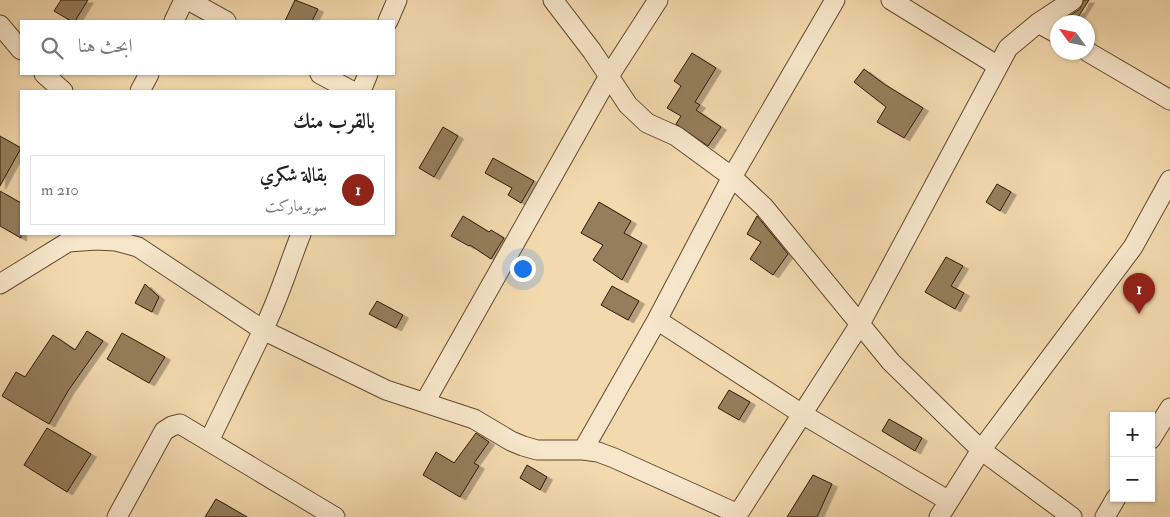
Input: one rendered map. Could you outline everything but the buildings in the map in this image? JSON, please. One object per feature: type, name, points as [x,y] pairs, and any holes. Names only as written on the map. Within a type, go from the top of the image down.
[{"type":"street","points":[[174,20],[184,0]]},
{"type":"street","points":[[188,0],[224,20]]},
{"type":"street","points":[[388,20],[397,0]]},
{"type":"street","points":[[553,0],[568,18],[628,105],[647,123],[676,136],[732,177],[764,207],[891,362],[981,450],[1072,517]]},
{"type":"street","points":[[425,402],[609,76],[658,0]]},
{"type":"street","points":[[583,450],[657,320],[732,177],[835,0]]},
{"type":"street","points":[[891,0],[998,66]]},
{"type":"street","points":[[0,284],[70,238],[116,241],[138,247],[263,330],[386,390],[474,419],[511,442],[523,446],[538,450],[598,452],[737,516],[860,324],[1008,48],[1038,23],[1073,0]]},
{"type":"street","points":[[1038,23],[1050,30]]},
{"type":"street","points":[[0,25],[20,49]]},
{"type":"street","points":[[1095,56],[1170,100]]},
{"type":"street","points":[[45,75],[62,90]]},
{"type":"street","points":[[141,90],[148,75]]},
{"type":"street","points":[[322,75],[350,90]]},
{"type":"street","points":[[360,90],[368,75]]},
{"type":"street","points":[[939,517],[981,450],[1133,248],[1170,180]]},
{"type":"street","points":[[208,441],[273,310],[287,267],[301,235]]},
{"type":"street","points":[[657,320],[802,414],[949,501]]},
{"type":"street","points":[[1155,433],[1170,408]]},
{"type":"street","points":[[117,517],[164,432],[172,426],[180,424],[333,516]]},
{"type":"street","points":[[1105,517],[1114,502]]},
{"type":"place","name":"بقالة شكري","points":[[1139,314]]}]
